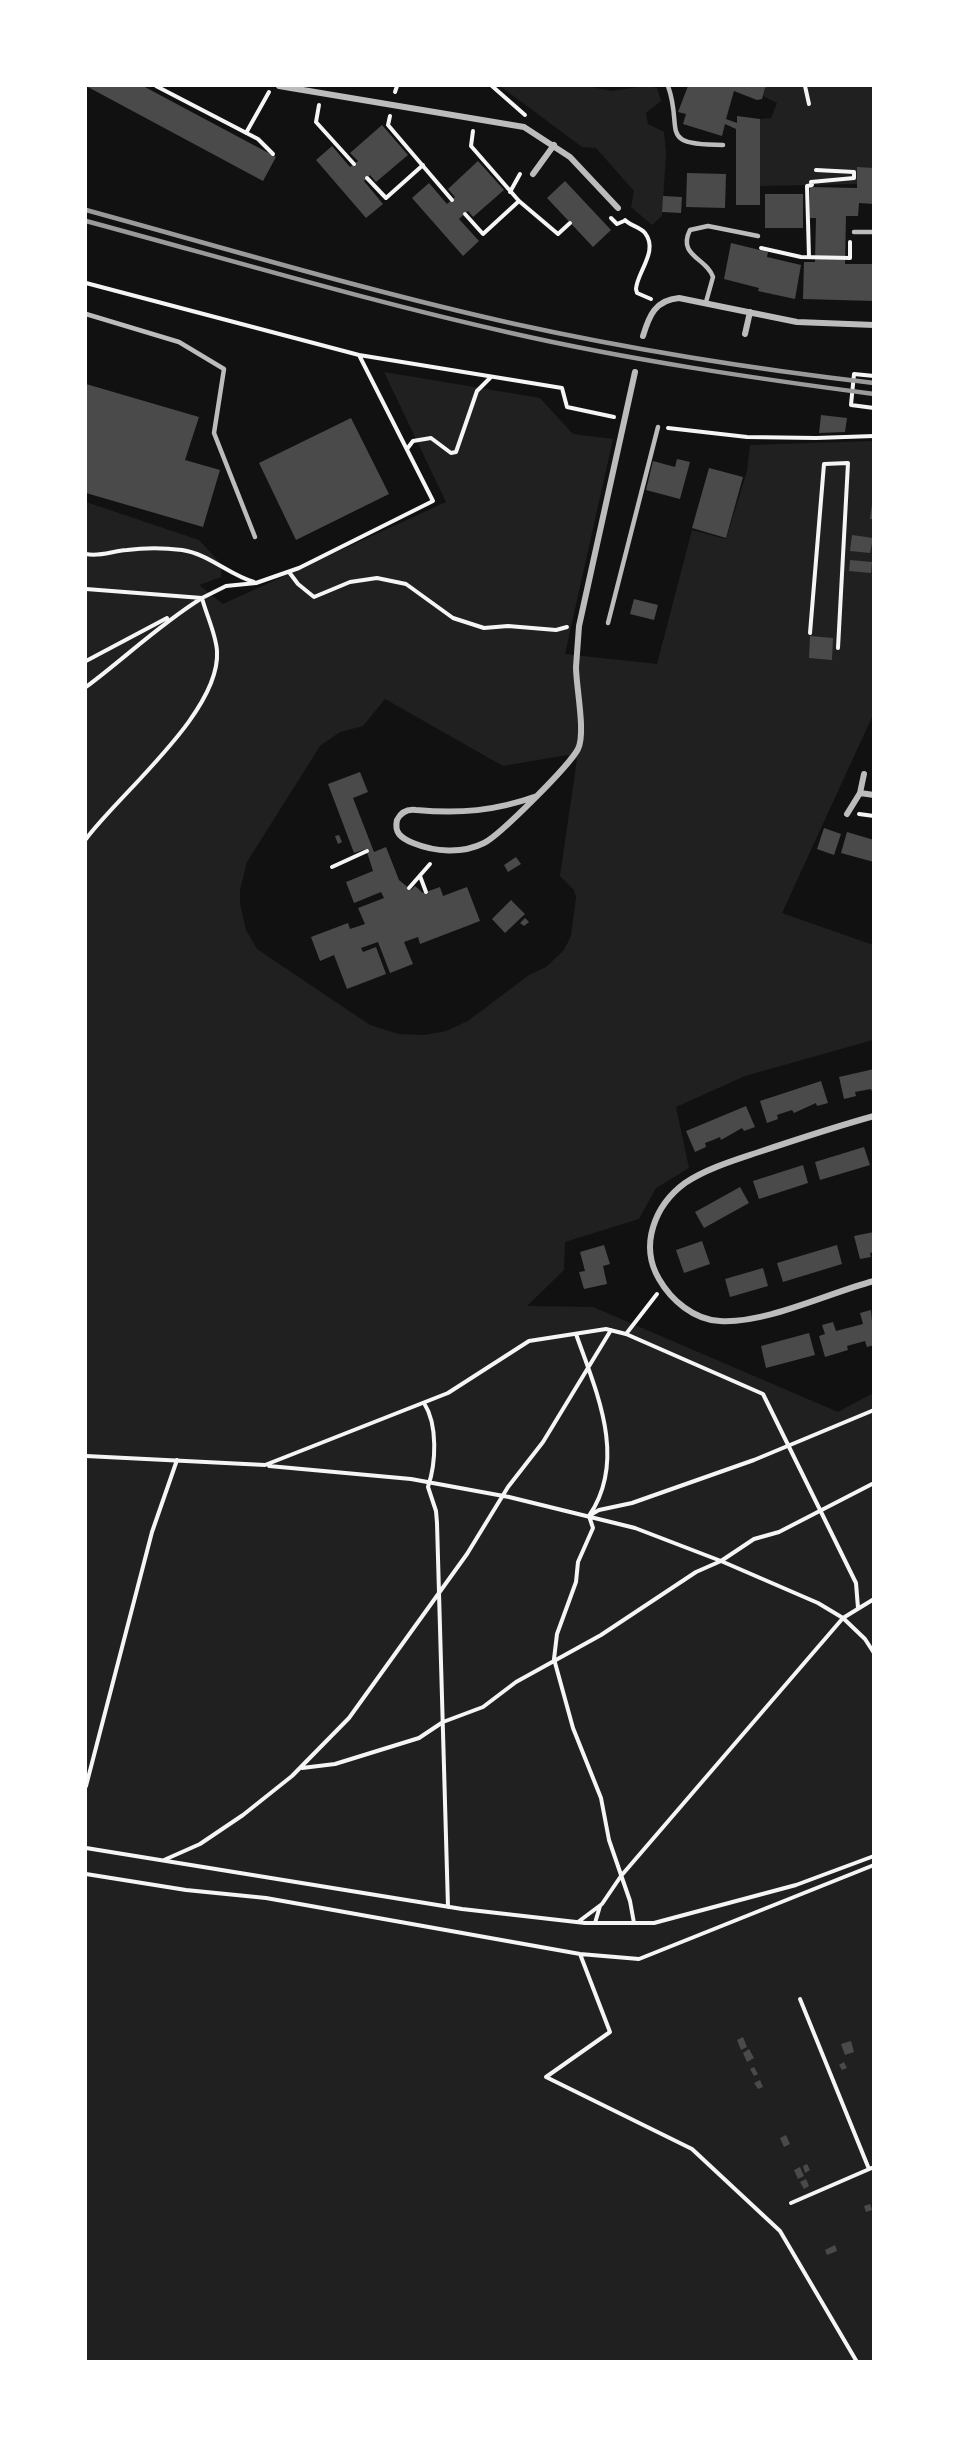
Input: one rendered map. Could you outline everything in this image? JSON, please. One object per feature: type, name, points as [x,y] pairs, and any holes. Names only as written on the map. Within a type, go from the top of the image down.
[{"type":"street","points":[[279,86],[476,117],[524,127],[554,145],[584,170],[618,208]]},
{"type":"street","points":[[532,175],[554,145]]},
{"type":"street","points":[[643,336],[649,316],[660,303],[679,298],[797,322],[873,325]]},
{"type":"street","points":[[745,334],[750,312]]},
{"type":"street","points":[[537,796],[507,807],[481,811],[408,810],[397,819],[396,831],[407,840],[431,849],[449,850],[472,847],[490,839],[537,796],[572,757],[580,744],[576,668],[579,626],[635,372]]},
{"type":"street","points":[[847,814],[860,793],[864,774]]},
{"type":"street","points":[[860,793],[873,795]]},
{"type":"street","points":[[873,1116],[818,1132],[716,1168],[686,1182],[673,1193],[654,1221],[649,1244],[652,1264],[663,1286],[684,1307],[711,1320],[722,1321],[760,1316],[873,1281]]},
{"type":"lane","points":[[668,86],[673,125],[679,137],[692,145],[723,145]]},
{"type":"lane","points":[[706,302],[713,277],[706,266],[693,257],[688,249],[687,238],[690,231],[708,226],[758,236]]},
{"type":"lane","points":[[854,232],[873,232]]},
{"type":"lane","points":[[86,314],[178,342],[224,369],[214,433],[255,537]]},
{"type":"lane","points":[[608,624],[658,427]]},
{"type":"path","points":[[156,86],[258,139],[273,154]]},
{"type":"path","points":[[166,86],[169,87],[167,91]]},
{"type":"path","points":[[246,133],[272,86]]},
{"type":"path","points":[[394,92],[397,86]]},
{"type":"path","points":[[492,86],[525,116]]},
{"type":"path","points":[[805,86],[808,104]]},
{"type":"path","points":[[331,105],[319,103],[316,122],[354,165]]},
{"type":"path","points":[[401,115],[390,113],[388,125],[452,200]]},
{"type":"path","points":[[476,117],[471,146],[510,192],[558,234],[570,223]]},
{"type":"path","points":[[367,178],[386,198],[423,165]]},
{"type":"path","points":[[510,192],[522,170],[532,175]]},
{"type":"path","points":[[809,257],[807,186],[812,185],[811,182],[854,178],[854,172],[816,170]]},
{"type":"path","points":[[465,214],[483,234],[519,201]]},
{"type":"path","points":[[618,208],[626,217],[624,221]]},
{"type":"path","points":[[609,216],[617,224],[624,221]]},
{"type":"path","points":[[624,221],[643,231],[647,238],[647,261],[636,289],[638,293],[660,303]]},
{"type":"path","points":[[758,236],[756,246],[809,257],[850,258],[850,232],[854,232]]},
{"type":"path","points":[[86,283],[359,355],[562,388],[567,407],[623,419]]},
{"type":"path","points":[[86,661],[226,586],[256,583],[289,572],[433,501],[359,355]]},
{"type":"path","points":[[873,376],[854,374],[851,405],[873,408]]},
{"type":"path","points":[[407,449],[413,441],[431,438],[452,453],[456,452],[477,391],[491,376]]},
{"type":"path","points":[[658,427],[747,437],[873,436]]},
{"type":"path","points":[[810,633],[824,464],[848,463],[838,648]]},
{"type":"path","points":[[86,554],[95,556],[127,550],[183,550],[256,583]]},
{"type":"path","points":[[289,572],[298,584],[314,597],[350,582],[377,578],[406,584],[453,618],[484,627],[508,626],[556,630],[579,626]]},
{"type":"path","points":[[86,589],[202,598]]},
{"type":"path","points":[[86,838],[146,774],[181,732],[204,698],[213,676],[217,651],[202,598]]},
{"type":"path","points":[[86,687],[121,661],[174,615]]},
{"type":"path","points":[[332,867],[367,851]]},
{"type":"path","points":[[409,888],[430,864]]},
{"type":"path","points":[[420,875],[426,892]]},
{"type":"path","points":[[626,1334],[663,1286]]},
{"type":"path","points":[[163,1861],[200,1844],[226,1828],[301,1768],[349,1718],[543,1442],[611,1330]]},
{"type":"path","points":[[265,1466],[448,1393],[529,1341],[611,1330],[626,1334],[763,1394],[856,1583],[858,1608]]},
{"type":"path","points":[[576,1334],[590,1367],[605,1420],[608,1450],[599,1502],[589,1516]]},
{"type":"path","points":[[424,1403],[431,1413],[433,1429],[432,1478],[428,1487],[436,1511],[448,1907]]},
{"type":"path","points":[[589,1516],[599,1509],[632,1503],[789,1446],[873,1410]]},
{"type":"path","points":[[86,1455],[354,1472],[504,1496],[589,1516],[635,1528],[722,1561],[818,1603],[843,1618],[865,1639],[873,1653]]},
{"type":"path","points":[[86,1786],[152,1532],[177,1460]]},
{"type":"path","points":[[301,1768],[335,1764],[419,1738],[443,1722],[483,1707],[516,1682],[602,1635],[696,1572],[722,1561],[753,1539],[779,1532],[873,1483]]},
{"type":"path","points":[[589,1516],[593,1528],[578,1562],[576,1582],[556,1634],[554,1650],[573,1728],[601,1798],[609,1840],[634,1923]]},
{"type":"path","points":[[577,1922],[600,1905],[621,1876],[843,1618],[873,1599]]},
{"type":"path","points":[[86,1848],[448,1907],[595,1923],[654,1923],[785,1888],[873,1856]]},
{"type":"path","points":[[86,1874],[186,1890],[266,1898],[580,1954],[639,1959],[873,1865]]},
{"type":"path","points":[[595,1923],[600,1905]]},
{"type":"path","points":[[580,1954],[610,2032],[546,2077],[692,2149],[780,2231],[857,2361]]},
{"type":"path","points":[[792,2203],[872,2168],[800,1999]]},
{"type":"shaded area","points":[[500,86],[587,86],[611,91],[646,86],[657,88],[661,101],[646,113],[648,124],[664,132],[666,152],[662,216],[652,225],[631,207],[634,191],[596,148],[582,147]]},
{"type":"shaded area","points":[[769,86],[873,86],[873,168],[858,168],[857,184],[759,186],[760,119],[771,118],[777,103],[763,96],[765,88]]},
{"type":"shaded area","points":[[384,372],[540,398],[573,434],[613,439],[565,654],[657,664],[692,530],[726,539],[747,471],[750,445],[873,441],[873,715],[782,913],[873,945],[873,1040],[745,1076],[676,1107],[689,1168],[656,1188],[639,1219],[565,1242],[564,1270],[527,1306],[593,1307],[838,1412],[873,1393],[873,2361],[86,2361],[86,502],[199,540],[222,565],[221,577],[199,585],[223,604],[446,502]],"holes":[[[385,699],[503,766],[567,755],[577,759],[560,876],[574,890],[576,897],[571,936],[564,950],[546,967],[529,975],[468,1021],[446,1031],[425,1035],[399,1034],[370,1025],[257,949],[246,930],[240,904],[240,890],[247,862],[320,746],[340,732],[363,726]]]},
{"type":"building","points":[[86,86],[143,86],[276,157],[263,181]]},
{"type":"building","points":[[688,86],[769,86],[765,88],[762,99],[757,100],[734,91],[726,119],[737,123],[737,116],[760,119],[760,205],[736,205],[736,129],[725,124],[722,136],[683,124],[686,114],[678,112]]},
{"type":"building","points":[[382,125],[408,155],[376,182],[370,175],[364,181],[383,204],[366,218],[316,160],[332,146],[350,167],[358,161],[350,153]]},
{"type":"building","points":[[478,161],[504,190],[473,217],[468,211],[459,219],[479,241],[463,256],[412,198],[429,183],[447,204],[455,197],[448,189]]},
{"type":"building","points":[[857,167],[874,168],[874,204],[859,203],[858,216],[846,216],[845,264],[874,264],[874,301],[803,299],[804,262],[815,262],[816,218],[810,218],[810,187],[857,188]]},
{"type":"building","points":[[687,173],[726,174],[725,208],[686,207]]},
{"type":"building","points":[[565,181],[611,230],[593,247],[547,198]]},
{"type":"building","points":[[765,194],[803,194],[803,228],[765,228]]},
{"type":"building","points":[[663,196],[682,197],[681,213],[662,212]]},
{"type":"building","points":[[731,243],[768,252],[767,257],[801,265],[795,299],[758,291],[759,288],[724,279]]},
{"type":"building","points":[[86,384],[199,417],[185,460],[220,470],[203,527],[86,493]]},
{"type":"building","points":[[821,415],[847,418],[845,432],[819,433]]},
{"type":"building","points":[[351,418],[389,494],[296,540],[259,463]]},
{"type":"building","points":[[677,459],[690,462],[680,499],[646,490],[653,461],[675,467]]},
{"type":"building","points":[[709,468],[743,477],[726,538],[692,528]]},
{"type":"building","points":[[872,504],[874,504],[874,519],[870,519]]},
{"type":"building","points":[[852,535],[873,538],[870,553],[850,551]]},
{"type":"building","points":[[850,560],[872,562],[871,573],[849,571]]},
{"type":"building","points":[[634,599],[658,605],[654,620],[630,614]]},
{"type":"building","points":[[810,636],[833,638],[832,660],[809,658]]},
{"type":"building","points":[[360,772],[368,792],[353,798],[374,852],[386,847],[399,880],[411,890],[415,886],[423,893],[440,887],[443,896],[467,887],[480,921],[420,944],[418,937],[404,942],[413,964],[390,973],[378,942],[361,948],[363,952],[376,947],[386,974],[347,989],[334,955],[320,961],[311,937],[348,923],[350,929],[365,924],[358,908],[384,898],[381,892],[354,903],[346,882],[373,871],[366,849],[354,853],[328,784]]},
{"type":"building","points":[[824,828],[841,834],[834,855],[817,849]]},
{"type":"building","points":[[847,832],[874,840],[874,862],[841,853]]},
{"type":"building","points":[[339,835],[342,842],[338,844],[335,836]]},
{"type":"building","points":[[516,857],[521,864],[508,872],[504,865]]},
{"type":"building","points":[[511,900],[525,914],[505,933],[492,919]]},
{"type":"building","points":[[525,918],[529,922],[524,926],[520,923]]},
{"type":"building","points":[[874,1069],[874,1097],[871,1089],[855,1092],[856,1096],[844,1099],[839,1077]]},
{"type":"building","points":[[821,1081],[828,1103],[817,1106],[816,1103],[794,1113],[792,1110],[777,1115],[778,1119],[767,1123],[760,1101]]},
{"type":"building","points":[[746,1106],[755,1127],[744,1131],[742,1128],[721,1140],[720,1137],[705,1143],[706,1147],[695,1152],[686,1131]]},
{"type":"building","points":[[864,1147],[870,1165],[820,1180],[815,1162]]},
{"type":"building","points":[[803,1165],[808,1183],[759,1199],[753,1181]]},
{"type":"building","points":[[740,1187],[749,1203],[704,1228],[695,1212]]},
{"type":"building","points":[[874,1232],[874,1252],[870,1253],[871,1257],[860,1259],[854,1236]]},
{"type":"building","points":[[702,1241],[710,1264],[684,1273],[676,1250]]},
{"type":"building","points":[[604,1245],[610,1264],[603,1266],[607,1284],[584,1289],[579,1272],[585,1271],[580,1252]]},
{"type":"building","points":[[837,1245],[842,1264],[783,1282],[777,1263]]},
{"type":"building","points":[[763,1268],[768,1286],[730,1297],[725,1279]]},
{"type":"building","points":[[871,1310],[874,1345],[867,1347],[865,1341],[847,1346],[848,1350],[825,1357],[819,1336],[825,1334],[822,1325],[833,1322],[836,1331],[863,1324],[860,1313]]},
{"type":"building","points":[[809,1333],[815,1355],[766,1368],[761,1346]]},
{"type":"building","points":[[743,2037],[747,2047],[741,2050],[737,2040]]},
{"type":"building","points":[[851,2041],[854,2052],[845,2055],[841,2044]]},
{"type":"building","points":[[749,2049],[754,2058],[747,2062],[743,2053]]},
{"type":"building","points":[[844,2062],[847,2068],[842,2070],[839,2065]]},
{"type":"building","points":[[754,2067],[758,2074],[754,2076],[750,2069]]},
{"type":"building","points":[[760,2080],[763,2087],[758,2089],[754,2083]]},
{"type":"building","points":[[786,2135],[790,2144],[784,2147],[780,2138]]},
{"type":"building","points":[[807,2164],[810,2170],[805,2173],[803,2166]]},
{"type":"building","points":[[800,2167],[804,2176],[798,2179],[794,2170]]},
{"type":"building","points":[[806,2179],[809,2186],[804,2189],[800,2182]]},
{"type":"building","points":[[870,2204],[872,2210],[866,2212],[864,2206]]},
{"type":"building","points":[[835,2245],[837,2251],[827,2255],[825,2250]]},
{"type":"railway","points":[[86,210],[353,284],[515,324],[694,358],[874,383]]},
{"type":"railway","points":[[86,221],[351,294],[511,333],[691,368],[874,394]]}]
